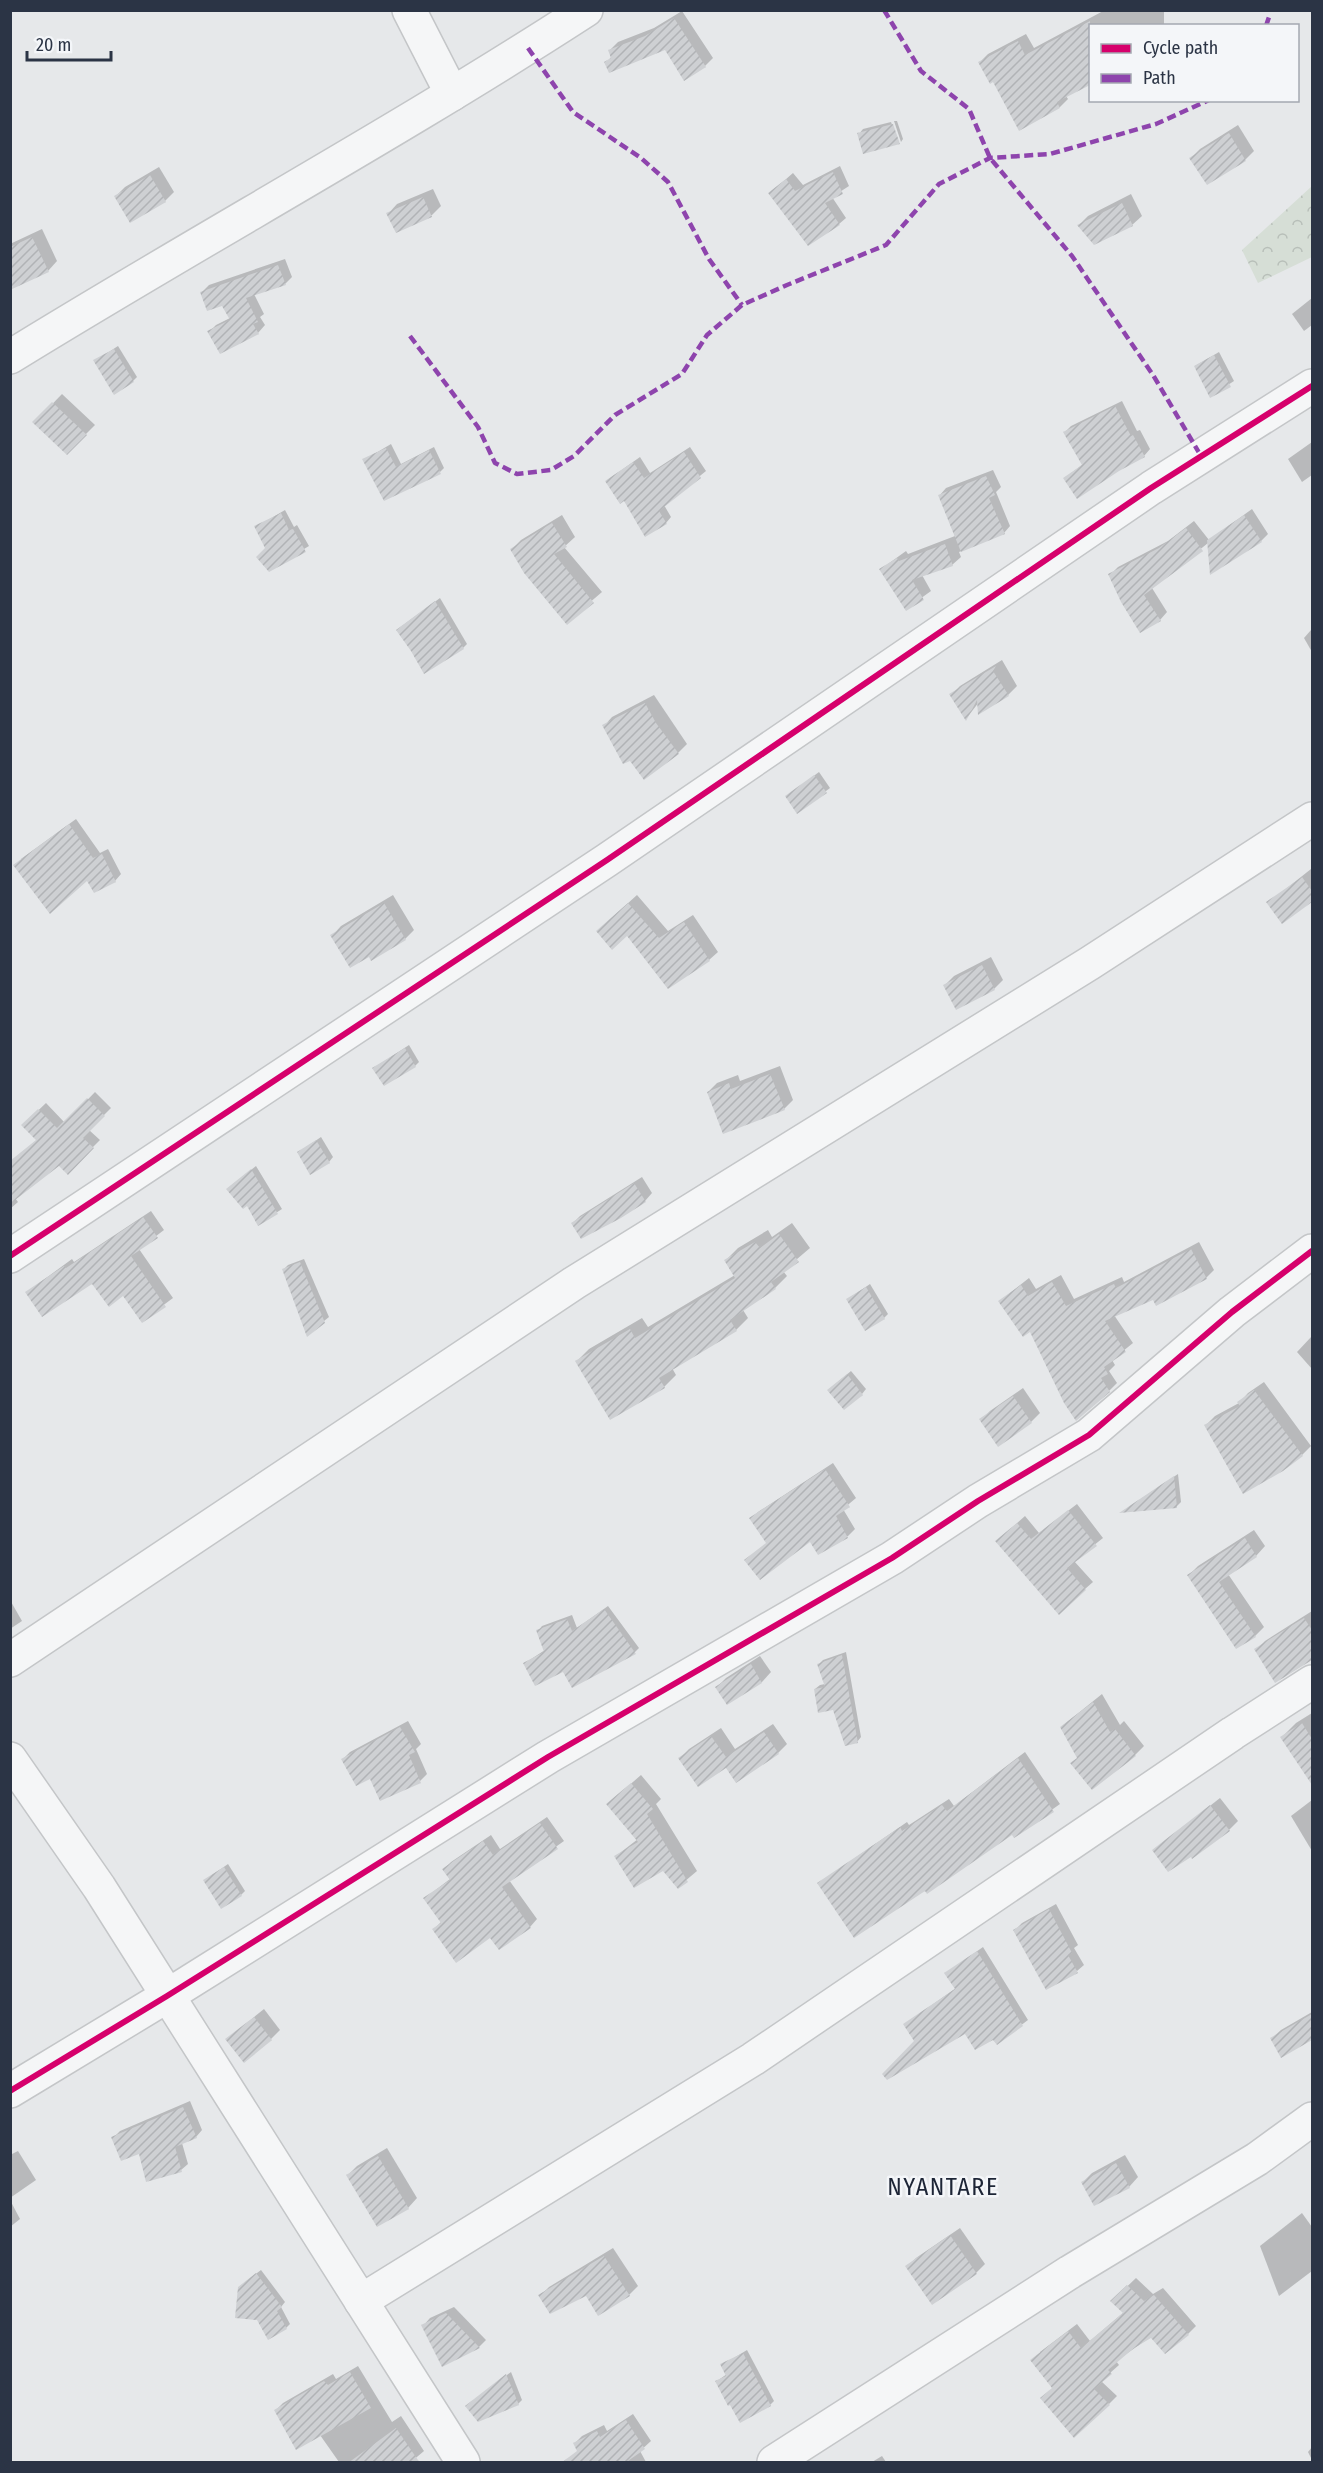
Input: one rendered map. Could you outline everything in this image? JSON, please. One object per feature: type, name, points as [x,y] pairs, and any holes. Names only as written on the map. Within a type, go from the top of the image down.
[{"type":"street","points":[[409,10],[452,94]]},
{"type":"street","points":[[10,357],[214,233],[452,94],[586,10]]},
{"type":"street","points":[[10,1256],[607,860],[1151,488],[1312,387]]},
{"type":"street","points":[[10,1660],[574,1283],[1090,963],[1312,819]]},
{"type":"street","points":[[10,2091],[167,1996],[548,1757],[892,1558],[978,1502],[1089,1435],[1232,1312],[1312,1251]]},
{"type":"street","points":[[361,2301],[753,2059],[1312,1682]]},
{"type":"street","points":[[10,1759],[99,1887],[463,2463]]},
{"type":"street","points":[[774,2463],[1070,2272],[1257,2159],[1312,2119]]},
{"type":"green space","points":[[1312,186],[1312,257],[1258,283],[1242,250]]},
{"type":"building","points":[[674,18],[706,67],[684,81],[665,50],[609,73],[604,62],[611,58],[608,50],[645,36]]},
{"type":"building","points":[[1090,21],[1089,86],[1057,102],[1060,108],[1019,131],[993,82],[990,84],[978,62],[1018,41],[1025,55]]},
{"type":"building","points":[[893,124],[900,144],[863,154],[857,133]]},
{"type":"building","points":[[1229,133],[1246,161],[1207,185],[1189,158]]},
{"type":"building","points":[[833,172],[843,194],[825,203],[840,225],[808,246],[768,193],[786,179],[795,191]]},
{"type":"building","points":[[150,175],[166,202],[130,223],[114,196]]},
{"type":"building","points":[[423,197],[432,217],[396,233],[386,213]]},
{"type":"building","points":[[1122,203],[1133,226],[1094,245],[1077,225]]},
{"type":"building","points":[[32,237],[49,272],[10,290],[10,247]]},
{"type":"building","points":[[278,265],[286,285],[246,298],[258,322],[253,324],[259,334],[220,354],[207,331],[230,320],[222,306],[207,311],[200,292]]},
{"type":"building","points":[[114,349],[134,382],[114,395],[93,360]]},
{"type":"building","points":[[1214,355],[1231,387],[1210,398],[1194,366]]},
{"type":"building","points":[[52,402],[87,435],[67,455],[32,422]]},
{"type":"building","points":[[1115,406],[1145,457],[1077,499],[1063,478],[1082,465],[1063,432]]},
{"type":"building","points":[[386,448],[396,467],[429,450],[441,474],[384,501],[362,459]]},
{"type":"building","points":[[684,452],[701,478],[659,511],[667,524],[645,537],[624,501],[620,504],[605,481],[633,462],[644,478]]},
{"type":"building","points":[[986,476],[995,495],[989,498],[1005,534],[961,552],[938,495]]},
{"type":"building","points":[[281,513],[289,530],[293,529],[306,552],[269,572],[256,557],[265,548],[254,526]]},
{"type":"building","points":[[1244,515],[1262,542],[1210,575],[1207,540]]},
{"type":"building","points":[[552,523],[567,547],[554,554],[594,603],[567,625],[524,573],[510,549]]},
{"type":"building","points":[[1186,528],[1203,551],[1144,595],[1161,621],[1140,633],[1121,602],[1108,574],[1159,548]]},
{"type":"building","points":[[945,544],[953,566],[912,580],[924,600],[906,611],[879,569],[897,558],[899,561]]},
{"type":"building","points":[[435,601],[464,649],[424,674],[396,630]]},
{"type":"building","points":[[996,666],[993,671],[1009,696],[978,715],[977,700],[966,721],[949,694]]},
{"type":"building","points":[[645,703],[656,723],[679,754],[644,780],[630,761],[623,764],[602,725]]},
{"type":"building","points":[[814,775],[827,793],[797,814],[785,796]]},
{"type":"building","points":[[69,824],[93,858],[102,854],[116,882],[94,893],[87,881],[50,914],[13,865]]},
{"type":"building","points":[[1302,877],[1312,891],[1312,902],[1282,924],[1266,902]]},
{"type":"building","points":[[384,903],[406,940],[371,961],[369,957],[350,968],[330,935]]},
{"type":"building","points":[[628,903],[659,938],[684,922],[710,961],[668,989],[627,936],[612,950],[596,931]]},
{"type":"building","points":[[982,965],[995,990],[956,1010],[943,985]]},
{"type":"building","points":[[405,1048],[416,1067],[384,1086],[372,1068]]},
{"type":"building","points":[[770,1074],[785,1110],[723,1134],[707,1092],[729,1083],[731,1089]]},
{"type":"building","points":[[87,1098],[105,1116],[83,1138],[94,1148],[68,1175],[59,1166],[10,1204],[10,1161],[36,1140],[21,1125],[38,1109],[57,1128]]},
{"type":"building","points":[[316,1140],[330,1163],[310,1175],[297,1152]]},
{"type":"building","points":[[251,1169],[278,1214],[258,1226],[247,1206],[243,1209],[226,1189]]},
{"type":"building","points":[[634,1183],[646,1202],[581,1239],[571,1223]]},
{"type":"building","points":[[143,1217],[158,1238],[131,1256],[166,1307],[142,1323],[123,1296],[109,1307],[92,1284],[42,1317],[25,1292]]},
{"type":"building","points":[[779,1234],[799,1262],[771,1282],[776,1289],[730,1320],[737,1331],[659,1378],[665,1388],[610,1420],[575,1361],[630,1329],[635,1338],[735,1278],[724,1260],[755,1242],[760,1248]]},
{"type":"building","points":[[1191,1249],[1207,1279],[1156,1306],[1153,1300],[1105,1321],[1126,1352],[1104,1367],[1108,1374],[1101,1378],[1110,1392],[1076,1421],[1064,1403],[1030,1332],[1023,1337],[998,1301],[1021,1285],[1028,1296],[1052,1282],[1066,1306],[1114,1284],[1116,1288]]},
{"type":"building","points":[[300,1262],[325,1323],[307,1337],[282,1269]]},
{"type":"building","points":[[866,1287],[885,1319],[865,1331],[846,1299]]},
{"type":"building","points":[[847,1374],[863,1395],[844,1410],[827,1390]]},
{"type":"building","points":[[1254,1390],[1303,1456],[1283,1471],[1243,1494],[1204,1425],[1240,1406],[1237,1402]]},
{"type":"building","points":[[1013,1396],[1032,1423],[998,1447],[979,1419]]},
{"type":"building","points":[[825,1469],[850,1507],[836,1516],[848,1538],[818,1555],[810,1542],[760,1580],[744,1560],[766,1543],[749,1518]]},
{"type":"building","points":[[1174,1476],[1177,1508],[1119,1513]]},
{"type":"building","points":[[1068,1510],[1097,1546],[1067,1568],[1086,1590],[1059,1615],[995,1541],[1017,1523],[1031,1539]]},
{"type":"building","points":[[1245,1538],[1257,1557],[1219,1582],[1256,1637],[1236,1649],[1187,1575]]},
{"type":"building","points":[[604,1609],[636,1654],[572,1688],[563,1672],[535,1686],[523,1663],[544,1652],[536,1630],[567,1619],[572,1631]]},
{"type":"building","points":[[1304,1618],[1312,1630],[1312,1660],[1275,1683],[1254,1649]]},
{"type":"building","points":[[842,1655],[858,1743],[845,1746],[833,1710],[818,1713],[814,1689],[825,1687],[817,1664]]},
{"type":"building","points":[[751,1664],[762,1683],[727,1705],[715,1687]]},
{"type":"building","points":[[1093,1702],[1110,1732],[1115,1729],[1136,1756],[1092,1790],[1070,1763],[1077,1758],[1060,1727]]},
{"type":"building","points":[[1302,1723],[1312,1739],[1312,1785],[1280,1737]]},
{"type":"building","points":[[400,1727],[415,1752],[409,1755],[421,1783],[380,1801],[370,1779],[356,1786],[341,1759]]},
{"type":"building","points":[[764,1732],[779,1754],[736,1783],[726,1768],[698,1787],[678,1758],[711,1736],[726,1757]]},
{"type":"building","points":[[1018,1758],[1054,1812],[1014,1838],[1012,1835],[927,1894],[925,1891],[854,1938],[817,1883],[900,1827],[902,1831],[942,1805],[947,1811]]},
{"type":"building","points":[[631,1783],[653,1809],[647,1814],[688,1882],[678,1889],[663,1871],[634,1888],[614,1856],[638,1842],[606,1804]]},
{"type":"building","points":[[1210,1805],[1230,1831],[1192,1859],[1191,1857],[1168,1872],[1152,1850]]},
{"type":"building","points":[[540,1823],[558,1849],[502,1887],[531,1928],[499,1950],[490,1938],[456,1963],[432,1929],[441,1923],[423,1898],[450,1880],[442,1869],[483,1841],[493,1855]]},
{"type":"building","points":[[224,1867],[242,1896],[221,1909],[203,1880]]},
{"type":"building","points":[[1049,1909],[1072,1953],[1068,1955],[1078,1973],[1046,1990],[1013,1930]]},
{"type":"building","points":[[977,1951],[1023,2026],[997,2045],[993,2040],[975,2050],[965,2034],[887,2080],[882,2074],[914,2041],[903,2024],[955,1989],[944,1973]]},
{"type":"building","points":[[1312,2014],[1312,2040],[1281,2058],[1270,2038]]},
{"type":"building","points":[[254,2017],[272,2040],[244,2063],[225,2039]]},
{"type":"building","points":[[183,2107],[197,2138],[175,2147],[182,2172],[146,2182],[139,2154],[121,2161],[111,2137]]},
{"type":"building","points":[[378,2156],[409,2209],[377,2227],[346,2175]]},
{"type":"building","points":[[1116,2163],[1130,2188],[1094,2206],[1081,2182]]},
{"type":"building","points":[[950,2235],[977,2274],[932,2305],[905,2266]]},
{"type":"building","points":[[604,2256],[630,2296],[598,2316],[586,2296],[550,2314],[538,2295]]},
{"type":"building","points":[[256,2273],[282,2307],[277,2311],[287,2329],[268,2340],[257,2320],[235,2318],[238,2287]]},
{"type":"building","points":[[1127,2285],[1144,2301],[1154,2295],[1189,2335],[1165,2354],[1151,2338],[1134,2348],[1108,2370],[1112,2374],[1094,2389],[1110,2405],[1074,2438],[1040,2398],[1052,2388],[1030,2360],[1068,2331],[1081,2348],[1123,2313],[1110,2301]]},
{"type":"building","points":[[446,2313],[480,2348],[442,2367],[421,2325]]},
{"type":"building","points":[[743,2353],[771,2406],[740,2423],[715,2381],[726,2376],[720,2364]]},
{"type":"building","points":[[350,2372],[371,2408],[296,2450],[274,2410],[324,2381],[328,2385]]},
{"type":"building","points":[[506,2374],[519,2405],[478,2422],[465,2406]]},
{"type":"building","points":[[626,2420],[645,2449],[625,2463],[561,2463],[577,2451],[573,2443],[597,2431],[600,2437]]},
{"type":"building","points":[[396,2428],[420,2463],[348,2463]]},
{"type":"marked path","points":[[884,10],[921,71],[969,109],[990,158],[1072,256],[1153,375],[1201,456]]},
{"type":"marked path","points":[[1267,24],[1269,17]]},
{"type":"marked path","points":[[528,48],[573,112],[641,158],[668,182],[709,259],[742,305]]},
{"type":"marked path","points":[[410,336],[478,427],[495,463],[517,474],[551,470],[574,456],[615,415],[682,374],[707,335],[742,305],[886,245],[939,184],[990,158],[1050,154],[1156,124],[1205,102]]},
{"type":"cycle path","points":[[10,1256],[607,860],[1151,488],[1312,386]]},
{"type":"cycle path","points":[[10,2091],[167,1996],[548,1757],[892,1558],[978,1501],[1089,1435],[1232,1312],[1312,1251]]},
{"type":"district","name":"NYANTARE","points":[[943,2187]]}]
